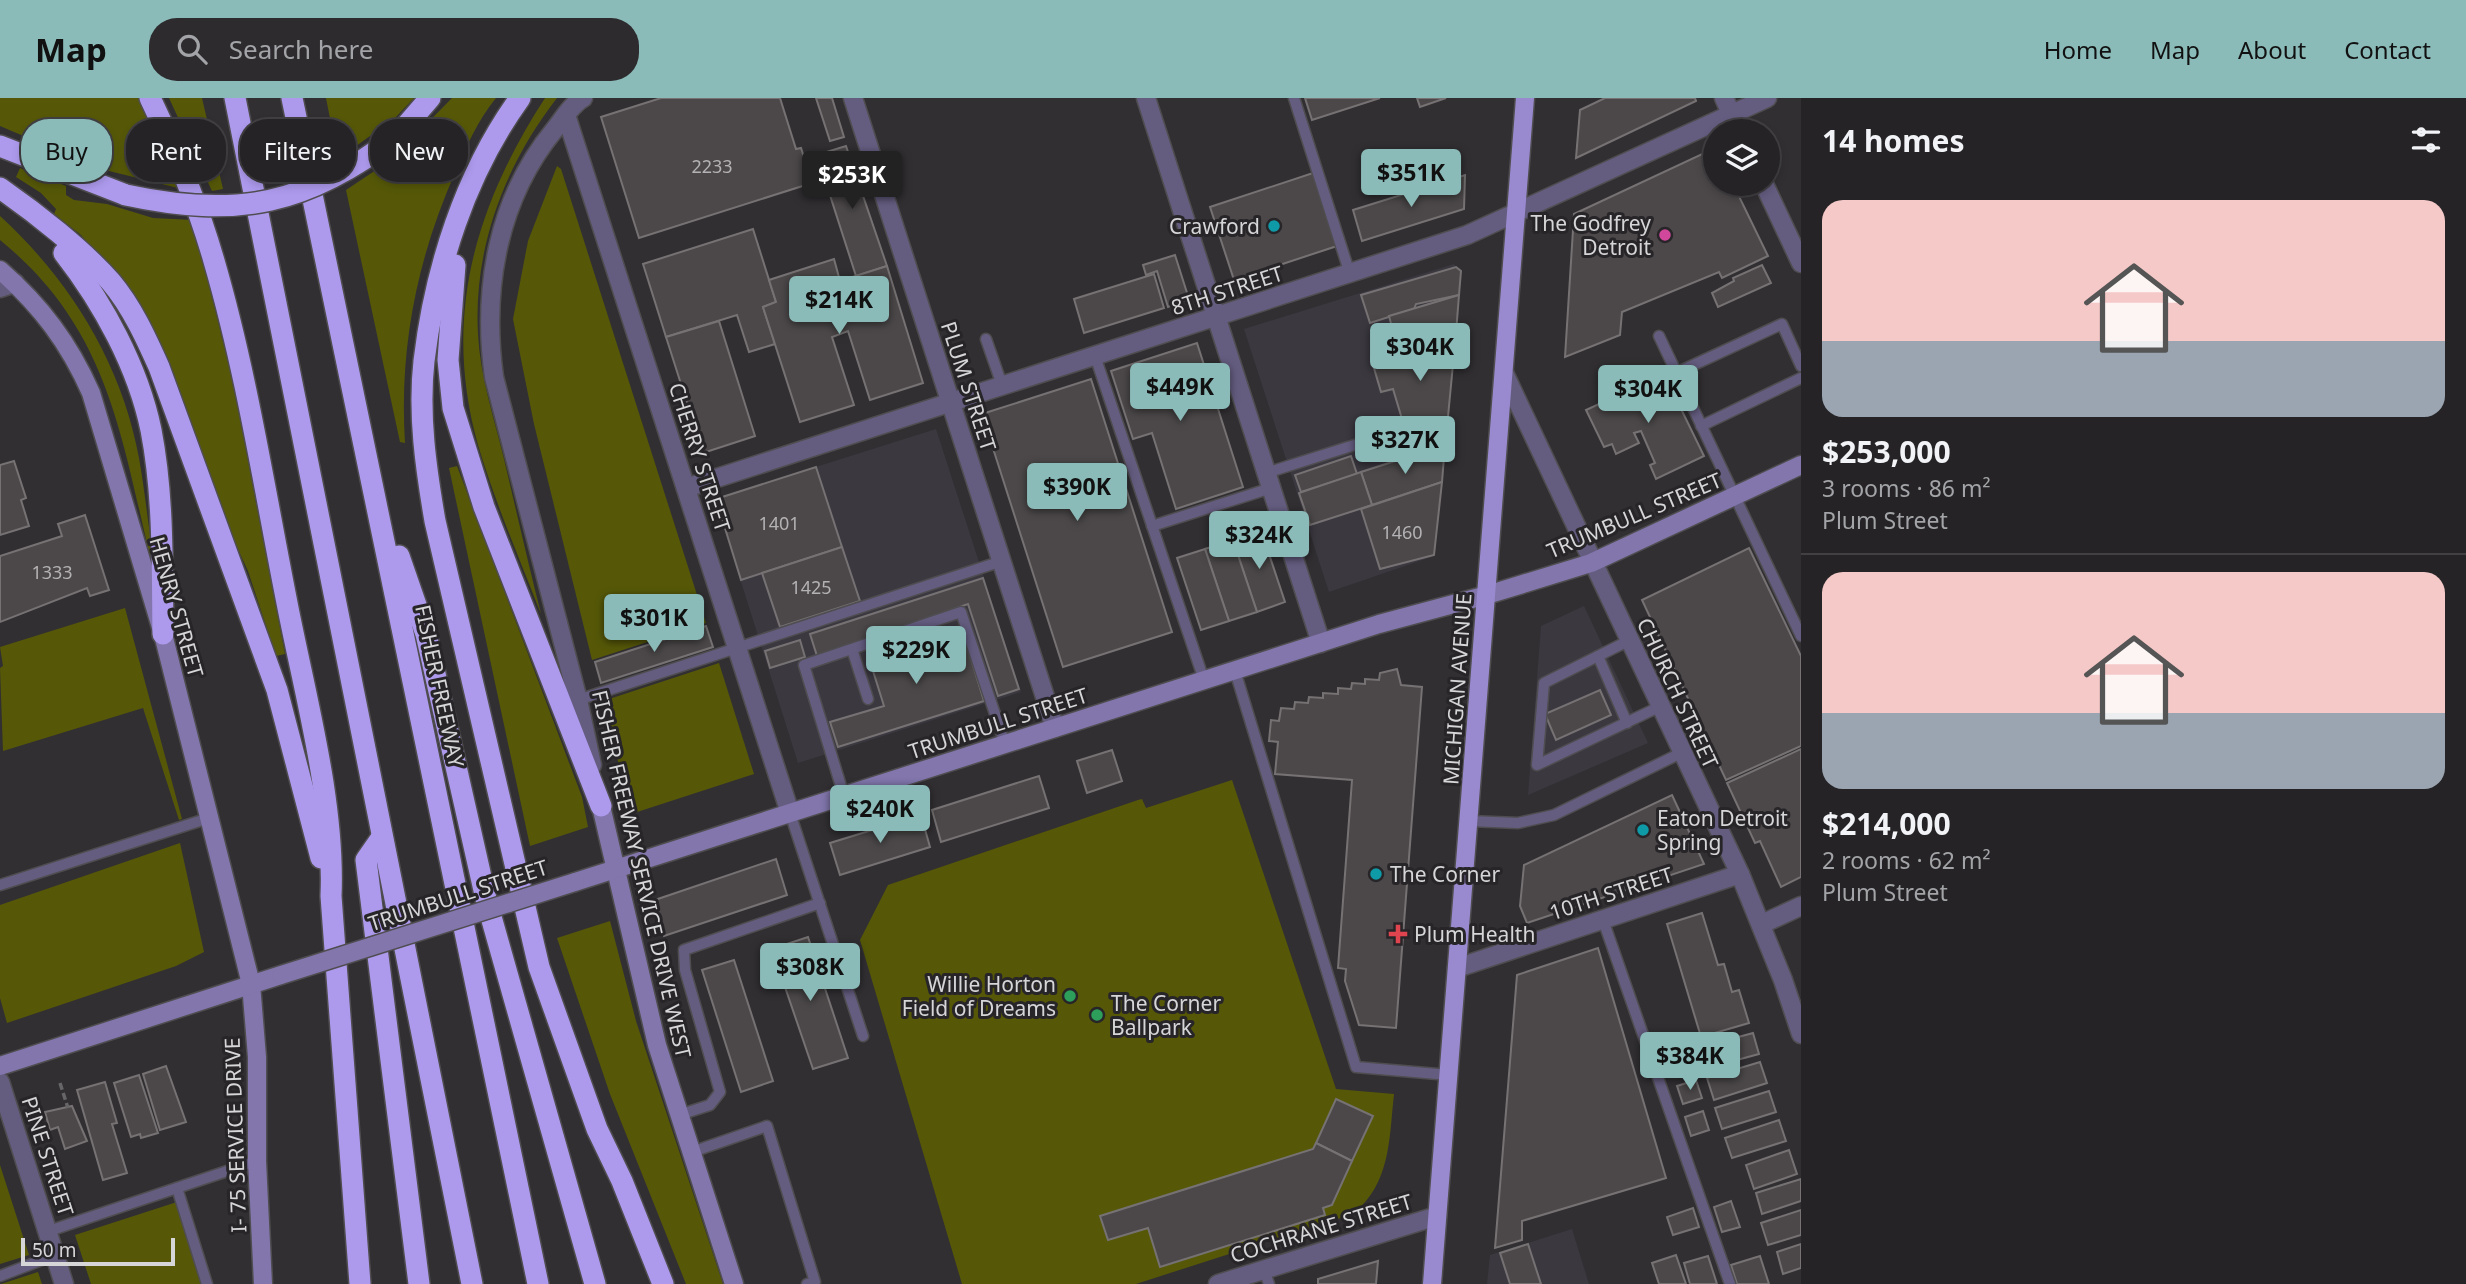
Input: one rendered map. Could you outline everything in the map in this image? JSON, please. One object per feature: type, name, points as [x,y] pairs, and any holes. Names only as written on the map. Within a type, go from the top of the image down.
[{"type":"highway","points":[[150,98],[176,152],[214,259],[232,332],[333,850],[331,896],[360,1284]]},
{"type":"highway","points":[[235,98],[352,667],[382,837],[472,1284]]},
{"type":"highway","name":"FISHER FREEWAY","points":[[292,98],[538,1284]]},
{"type":"highway","points":[[0,146],[126,195],[189,206],[250,204],[283,198],[336,178],[398,135],[430,98]]},
{"type":"highway","points":[[520,98],[463,204],[439,276],[424,363],[424,438],[435,521],[539,968],[597,1129],[637,1214],[663,1284]]},
{"type":"highway","points":[[0,188],[31,209],[111,283],[140,326],[159,367],[277,690],[331,896]]},
{"type":"highway","points":[[463,204],[450,302],[448,360],[453,408],[484,507],[601,806]]},
{"type":"highway","points":[[31,209],[87,282],[134,375],[150,430],[161,514],[163,634]]},
{"type":"highway","points":[[371,472],[426,634],[485,900],[595,1284]]},
{"type":"highway","points":[[382,837],[366,860],[419,1284]]},
{"type":"main road","name":"MICHIGAN AVENUE","points":[[1432,1284],[1525,98]]},
{"type":"street","name":"FISHER FREEWAY SERVICE DRIVE WEST","points":[[583,98],[566,116],[527,172],[507,214],[494,267],[490,326],[494,377],[578,700],[657,1045],[734,1284]]},
{"type":"street","name":"PLUM STREET","points":[[853,98],[1055,728]]},
{"type":"street","points":[[1146,98],[1321,643]]},
{"type":"street","name":"8TH STREET","points":[[686,488],[1468,235],[1728,106],[1767,98]]},
{"type":"street","name":"CHERRY STREET","points":[[566,116],[790,813]]},
{"type":"street","points":[[1770,196],[1801,263]]},
{"type":"street","name":"HENRY STREET","points":[[0,270],[7,286],[61,336],[91,393],[163,634],[251,984]]},
{"type":"street","name":"CHURCH STREET","points":[[1505,375],[1591,563],[1740,874],[1762,924],[1801,1034]]},
{"type":"street","name":"TRUMBULL STREET","points":[[0,1066],[1321,643],[1591,563],[1801,465]]},
{"type":"street","name":"10TH STREET","points":[[1457,968],[1740,874]]},
{"type":"street","points":[[1762,924],[1801,906]]},
{"type":"street","name":"I- 75 SERVICE DRIVE","points":[[251,984],[257,1057],[257,1161],[263,1284]]},
{"type":"street","name":"PINE STREET","points":[[0,1082],[64,1284]]},
{"type":"street","name":"COCHRANE STREET","points":[[1218,1284],[1267,1277],[1437,1216]]},
{"type":"lane","points":[[1294,98],[1350,274]]},
{"type":"lane","points":[[1676,373],[1782,324],[1801,366]]},
{"type":"lane","points":[[1659,336],[1801,636]]},
{"type":"lane","points":[[986,339],[1002,385]]},
{"type":"lane","points":[[1095,356],[1204,680]]},
{"type":"lane","points":[[1701,426],[1801,378]]},
{"type":"lane","points":[[1152,526],[1361,443]]},
{"type":"lane","points":[[578,700],[1002,561]]},
{"type":"lane","points":[[844,796],[804,665],[961,612],[1005,744]]},
{"type":"lane","points":[[1628,641],[1544,684],[1536,765],[1659,707]]},
{"type":"lane","points":[[852,649],[868,699]]},
{"type":"lane","points":[[1598,656],[1627,723]]},
{"type":"lane","points":[[1235,671],[1356,1067],[1449,1076]]},
{"type":"lane","points":[[1469,821],[1518,823],[1554,815],[1681,753]]},
{"type":"lane","points":[[790,813],[863,1036]]},
{"type":"lane","points":[[0,885],[209,818]]},
{"type":"lane","points":[[680,1115],[710,1105],[720,1092],[685,970],[684,950],[820,903]]},
{"type":"lane","points":[[1603,920],[1730,1284]]},
{"type":"lane","points":[[692,1152],[767,1126],[815,1282],[807,1284]]},
{"type":"lane","points":[[49,1231],[257,1161]]},
{"type":"lane","points":[[177,1188],[207,1284]]},
{"type":"lane","points":[[0,1276],[55,1255]]},
{"type":"path","points":[[60,1083],[68,1108]]},
{"type":"shaded area","points":[[0,98],[139,98],[149,119],[126,119],[126,175],[112,172],[112,119],[21,119],[21,135],[0,126]]},
{"type":"shaded area","points":[[169,98],[202,98],[207,119],[179,119]]},
{"type":"shaded area","points":[[326,98],[414,98],[394,119],[370,119],[370,136],[356,146],[356,119],[330,119]]},
{"type":"shaded area","points":[[452,98],[496,98],[468,144],[468,119],[431,119]]},
{"type":"shaded area","points":[[545,98],[557,98],[522,151],[496,209],[481,270],[478,302],[479,350],[484,381],[541,614],[478,445],[468,398],[463,352],[465,307],[472,264],[484,222],[500,180]]},
{"type":"shaded area","points":[[557,166],[561,169],[706,623],[592,660],[534,424],[513,319],[528,241]]},
{"type":"shaded area","points":[[20,168],[21,168],[21,180],[16,177]]},
{"type":"shaded area","points":[[370,174],[370,182],[451,182],[430,238],[408,338],[405,443],[400,442],[346,190]]},
{"type":"shaded area","points":[[24,182],[56,182],[66,186],[66,195],[74,200],[107,204],[153,218],[193,220],[233,382],[285,654],[276,656],[248,571],[109,269],[81,235],[54,214],[56,209],[41,193]]},
{"type":"shaded area","points":[[154,182],[179,182],[182,189]]},
{"type":"shaded area","points":[[208,182],[221,182],[223,189],[212,191]]},
{"type":"shaded area","points":[[0,216],[49,268],[70,296],[106,357],[131,423],[139,458],[151,542],[150,556],[118,424],[87,345],[64,308],[36,273],[0,240]]},
{"type":"shaded area","points":[[1454,264],[1461,275],[1434,556],[1329,592],[1244,329]]},
{"type":"shaded area","points":[[936,429],[1021,692],[798,763],[715,499]]},
{"type":"shaded area","points":[[457,466],[582,797],[588,827],[530,846],[449,468]]},
{"type":"shaded area","points":[[1584,606],[1648,743],[1528,795],[1541,626]]},
{"type":"shaded area","points":[[125,608],[182,819],[179,820],[143,708],[3,751],[0,668],[3,666],[0,647]]},
{"type":"shaded area","points":[[719,663],[754,774],[631,814],[603,701]]},
{"type":"shaded area","name":"The Corner Ballpark","points":[[1232,780],[1336,1089],[1394,1094],[1386,1159],[1375,1188],[1353,1214],[1136,1284],[962,1284],[860,940],[888,885],[1138,800],[1142,799],[1146,808]]},
{"type":"shaded area","points":[[180,843],[204,952],[176,966],[7,1023],[0,998],[0,905]]},
{"type":"shaded area","points":[[610,921],[636,1021],[723,1284],[686,1284],[610,1094],[557,938]]},
{"type":"shaded area","points":[[0,1165],[29,1255],[0,1264]]},
{"type":"shaded area","points":[[177,1202],[203,1284],[91,1284],[75,1235]]},
{"type":"shaded area","points":[[1572,1229],[1589,1284],[1487,1284],[1490,1255]]},
{"type":"shaded area","points":[[38,1272],[42,1284],[1,1284]]},
{"type":"building","points":[[661,98],[780,98],[796,149],[801,148],[812,183],[639,238],[601,117]]},
{"type":"building","points":[[816,98],[832,98],[844,137],[830,141]]},
{"type":"building","points":[[1305,98],[1380,98],[1312,120]]},
{"type":"building","points":[[1417,98],[1446,98],[1420,107]]},
{"type":"building","points":[[1605,98],[1695,98],[1696,101],[1576,158],[1580,110]]},
{"type":"building","points":[[846,146],[887,266],[856,276],[817,155]]},
{"type":"building","name":"The Godfrey Detroit","points":[[1703,154],[1703,196],[1739,196],[1768,256],[1722,278],[1719,272],[1622,312],[1620,335],[1565,357],[1574,214]]},
{"type":"building","name":"Crawford","points":[[1313,173],[1337,246],[1234,280],[1210,207]]},
{"type":"building","points":[[1465,175],[1464,209],[1362,241],[1353,210]]},
{"type":"building","points":[[753,229],[776,302],[763,307],[775,344],[749,352],[737,315],[666,337],[643,264]]},
{"type":"building","points":[[1175,255],[1188,296],[1183,297],[1184,301],[1168,307],[1157,271],[1146,275],[1143,265]]},
{"type":"building","points":[[834,259],[840,281],[887,266],[923,383],[870,400],[848,331],[832,337],[854,405],[800,422],[763,307],[776,302],[769,280]]},
{"type":"building","points":[[1762,265],[1771,283],[1718,307],[1712,293],[1734,281],[1733,278]]},
{"type":"building","points":[[1456,267],[1461,271],[1459,295],[1416,304],[1414,309],[1370,323],[1361,295]]},
{"type":"building","points":[[1154,274],[1164,308],[1084,333],[1074,299]]},
{"type":"building","points":[[1459,295],[1456,333],[1398,350],[1389,316]]},
{"type":"building","points":[[719,321],[755,436],[703,453],[666,337]]},
{"type":"building","points":[[1456,333],[1447,427],[1408,439],[1393,389],[1381,392],[1371,358]]},
{"type":"building","points":[[1197,343],[1243,487],[1176,509],[1152,433],[1133,439],[1111,371]]},
{"type":"building","points":[[1664,374],[1704,456],[1656,479],[1650,465],[1655,463],[1641,431],[1634,433],[1639,443],[1616,454],[1612,444],[1604,447],[1586,410]]},
{"type":"building","points":[[1091,379],[1172,632],[1063,667],[982,414]]},
{"type":"building","points":[[1447,427],[1445,445],[1390,463],[1385,446]]},
{"type":"building","points":[[1445,445],[1442,482],[1372,505],[1361,472]]},
{"type":"building","points":[[1351,456],[1357,474],[1301,492],[1295,475]]},
{"type":"building","points":[[14,461],[26,498],[21,500],[29,526],[0,535],[0,465]]},
{"type":"building","points":[[816,467],[842,547],[741,580],[716,499]]},
{"type":"building","points":[[1361,472],[1372,505],[1310,525],[1299,493]]},
{"type":"building","points":[[1442,482],[1434,555],[1380,569],[1361,509]]},
{"type":"building","points":[[85,515],[109,590],[90,596],[87,588],[0,622],[0,556],[62,536],[58,524]]},
{"type":"building","points":[[1261,530],[1285,602],[1257,612],[1233,540]]},
{"type":"building","points":[[1233,540],[1257,612],[1229,621],[1205,549]]},
{"type":"building","points":[[842,547],[860,601],[780,627],[762,573]]},
{"type":"building","points":[[1749,548],[1801,656],[1801,746],[1726,780],[1642,600]]},
{"type":"building","points":[[1205,549],[1229,621],[1201,630],[1177,558]]},
{"type":"building","points":[[983,578],[1019,689],[998,696],[968,604],[817,656],[810,634]]},
{"type":"building","points":[[706,626],[713,647],[601,683],[595,662]]},
{"type":"building","points":[[957,627],[964,636],[984,701],[838,747],[830,722],[884,706],[868,655]]},
{"type":"building","points":[[800,640],[805,657],[770,668],[765,651]]},
{"type":"building","name":"The Corner","points":[[1397,669],[1401,685],[1422,687],[1396,1028],[1359,1025],[1345,981],[1346,969],[1338,968],[1352,780],[1275,774],[1278,742],[1269,741],[1271,720],[1279,721],[1281,708],[1294,709],[1295,702],[1308,703],[1309,697],[1323,698],[1323,693],[1338,694],[1338,688],[1351,689],[1352,683],[1365,684],[1365,679],[1379,680],[1380,673]]},
{"type":"building","points":[[1600,690],[1611,715],[1556,740],[1545,714]]},
{"type":"building","points":[[1801,749],[1801,877],[1781,887],[1760,841],[1755,843],[1727,783]]},
{"type":"building","points":[[1112,750],[1122,781],[1087,793],[1077,761]]},
{"type":"building","points":[[1039,776],[1049,808],[941,842],[932,810]]},
{"type":"building","name":"Eaton Detroit Spring","points":[[1672,795],[1704,864],[1527,923],[1520,906],[1524,865]]},
{"type":"building","points":[[921,815],[930,847],[840,875],[830,843]]},
{"type":"building","points":[[776,859],[787,895],[664,936],[652,901]]},
{"type":"building","points":[[1702,913],[1718,965],[1724,964],[1732,992],[1739,990],[1749,1023],[1701,1037],[1667,924]]},
{"type":"building","points":[[808,937],[848,1058],[813,1069],[772,949]]},
{"type":"building","points":[[1598,948],[1666,1178],[1522,1221],[1522,1240],[1495,1248],[1517,975]]},
{"type":"building","points":[[734,960],[773,1081],[741,1092],[702,970]]},
{"type":"building","points":[[1753,1033],[1759,1054],[1711,1067],[1705,1046]]},
{"type":"building","points":[[1686,1052],[1690,1066],[1673,1071],[1669,1057]]},
{"type":"building","points":[[1760,1062],[1767,1083],[1714,1100],[1707,1078]]},
{"type":"building","points":[[166,1066],[186,1122],[160,1130],[143,1074]]},
{"type":"building","points":[[139,1075],[158,1133],[141,1138],[140,1134],[131,1137],[114,1083]]},
{"type":"building","points":[[1696,1080],[1702,1098],[1683,1104],[1677,1086]]},
{"type":"building","points":[[105,1082],[117,1123],[112,1124],[127,1173],[103,1180],[77,1090]]},
{"type":"building","points":[[1769,1091],[1776,1112],[1722,1129],[1715,1108]]},
{"type":"building","points":[[1336,1099],[1373,1116],[1352,1161],[1316,1143]]},
{"type":"building","points":[[72,1106],[87,1141],[65,1149],[58,1127],[50,1130],[45,1112]]},
{"type":"building","points":[[1703,1111],[1709,1130],[1691,1136],[1685,1117]]},
{"type":"building","points":[[1779,1120],[1786,1141],[1732,1158],[1725,1138]]},
{"type":"building","points":[[1316,1143],[1352,1161],[1332,1205],[1323,1208],[1325,1215],[1160,1267],[1148,1228],[1108,1240],[1100,1216],[1313,1149]]},
{"type":"building","points":[[1789,1150],[1797,1174],[1754,1189],[1746,1165]]},
{"type":"building","points":[[1801,1179],[1801,1201],[1762,1214],[1756,1193]]},
{"type":"building","points":[[1731,1201],[1740,1227],[1722,1232],[1714,1207]]},
{"type":"building","points":[[1693,1208],[1699,1227],[1673,1235],[1667,1217]]},
{"type":"building","points":[[1801,1210],[1801,1235],[1768,1245],[1761,1223]]},
{"type":"building","points":[[1528,1244],[1541,1284],[1510,1284],[1500,1253]]},
{"type":"building","points":[[1801,1244],[1801,1268],[1783,1274],[1777,1252]]},
{"type":"building","points":[[1676,1255],[1686,1284],[1659,1284],[1652,1263]]},
{"type":"building","points":[[1708,1256],[1717,1284],[1690,1284],[1684,1263]]},
{"type":"building","points":[[1760,1256],[1769,1284],[1737,1284],[1731,1265]]},
{"type":"building","points":[[1378,1261],[1376,1284],[1318,1284],[1318,1279]]},
{"type":"place","name":"Crawford","points":[[1274,226]]},
{"type":"place","name":"The Godfrey Detroit","points":[[1665,235]]},
{"type":"place","name":"Eaton Detroit Spring","points":[[1643,830]]},
{"type":"place","name":"The Corner","points":[[1376,874]]},
{"type":"place","name":"Plum Health","points":[[1398,934]]},
{"type":"place","name":"Willie Horton Field of Dreams","points":[[1070,996]]},
{"type":"place","name":"The Corner Ballpark","points":[[1097,1015]]}]
